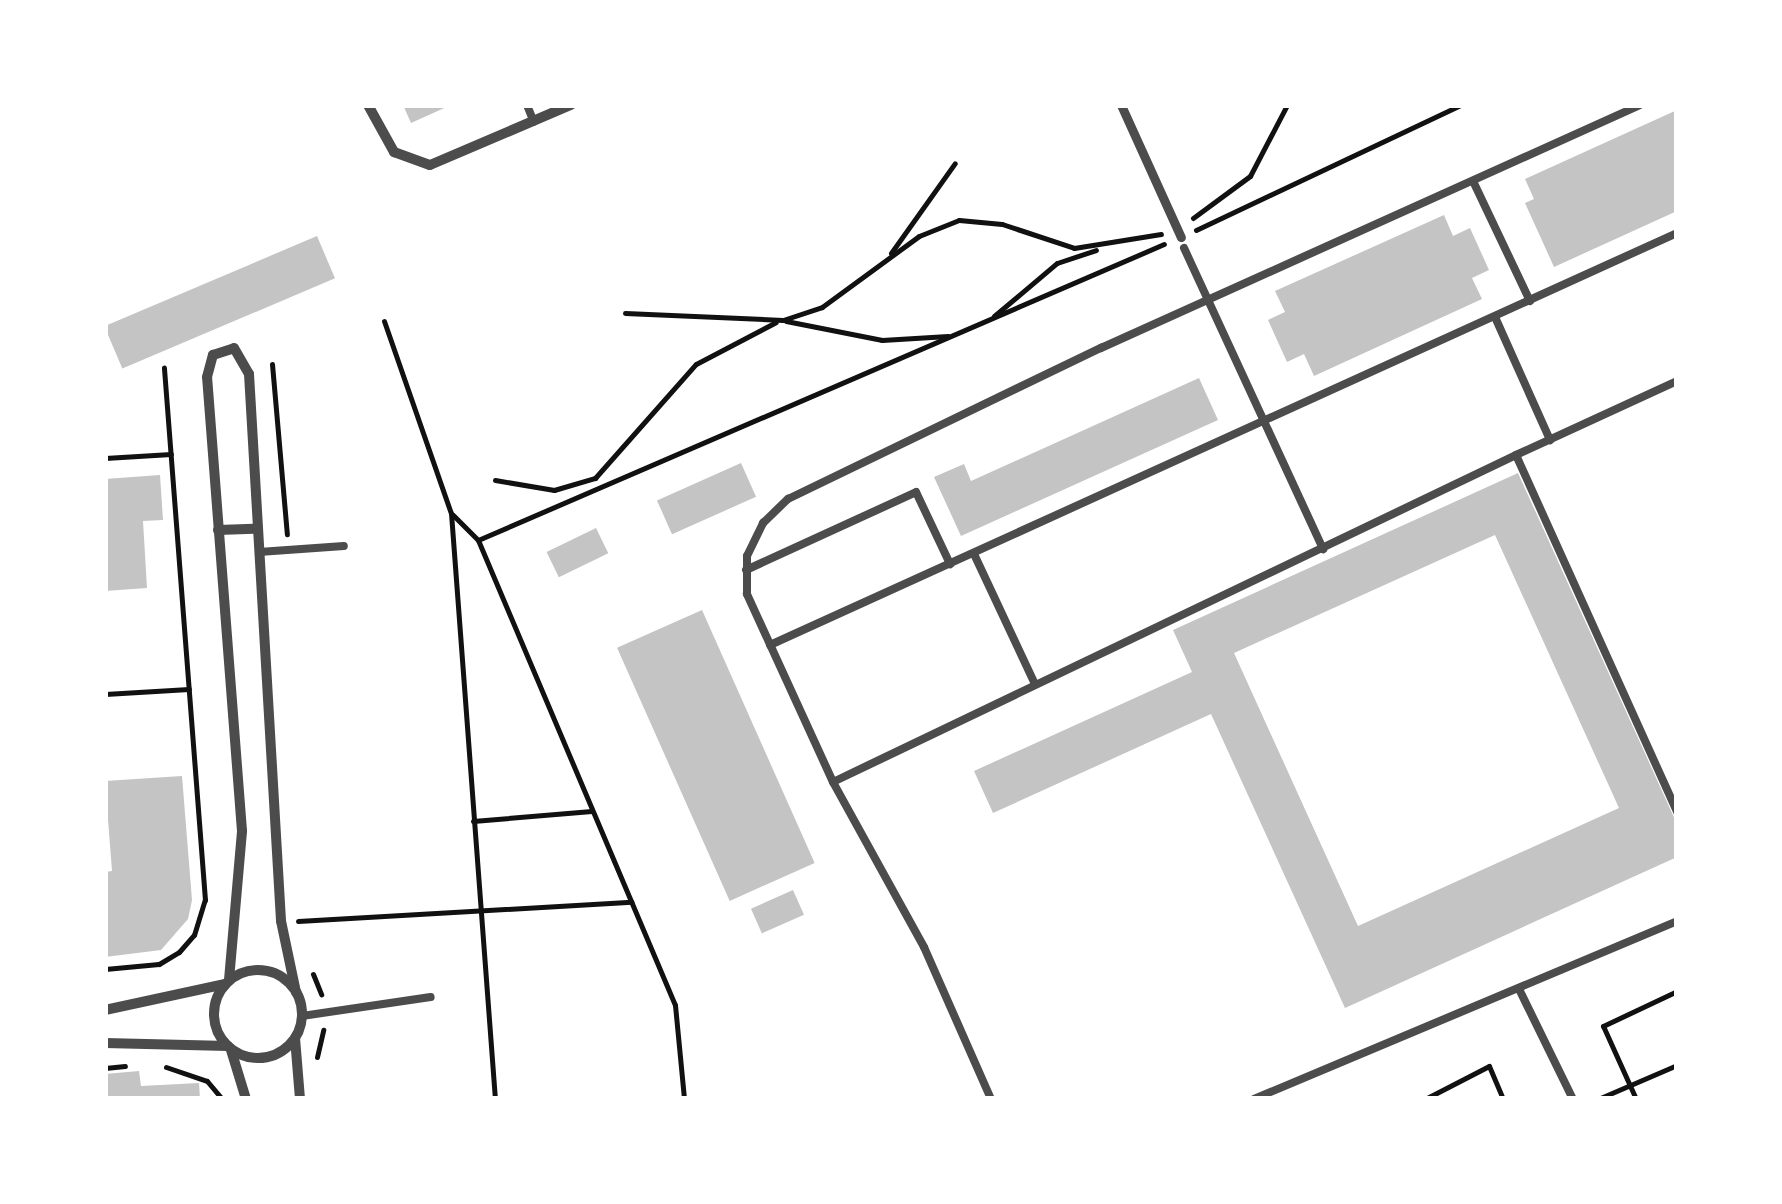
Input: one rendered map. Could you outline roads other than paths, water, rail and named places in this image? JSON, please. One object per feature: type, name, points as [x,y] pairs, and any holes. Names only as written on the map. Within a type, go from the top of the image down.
[{"type":"street","points":[[368,105],[394,152],[430,166],[570,105]]},
{"type":"street","points":[[1121,105],[1180,237]]},
{"type":"street","points":[[228,982],[242,830],[207,376],[213,354],[222,348],[234,348],[247,362],[254,529],[281,921],[302,1016],[295,1038],[300,1099]]},
{"type":"street","points":[[218,530],[254,529]]},
{"type":"street","points":[[246,1099],[229,1048],[214,1022],[216,996],[242,972],[273,972],[296,992]]},
{"type":"street","points":[[105,1010],[228,982]]},
{"type":"street","points":[[105,1043],[229,1048],[259,1058],[295,1038]]},
{"type":"lane","points":[[526,105],[534,122]]},
{"type":"lane","points":[[991,1099],[924,947],[833,782],[748,594],[746,570],[763,523],[804,487],[1640,105]]},
{"type":"lane","points":[[1473,181],[1530,301]]},
{"type":"lane","points":[[770,644],[1265,423],[1677,233]]},
{"type":"lane","points":[[1180,237],[1323,549]]},
{"type":"lane","points":[[1495,316],[1550,440]]},
{"type":"lane","points":[[833,782],[1677,381]]},
{"type":"lane","points":[[1516,455],[1677,812]]},
{"type":"lane","points":[[746,570],[916,492],[950,564]]},
{"type":"lane","points":[[256,552],[344,546]]},
{"type":"lane","points":[[974,554],[1035,684]]},
{"type":"lane","points":[[1254,1099],[1677,920]]},
{"type":"lane","points":[[1519,989],[1573,1099]]},
{"type":"lane","points":[[302,1016],[430,997]]}]
